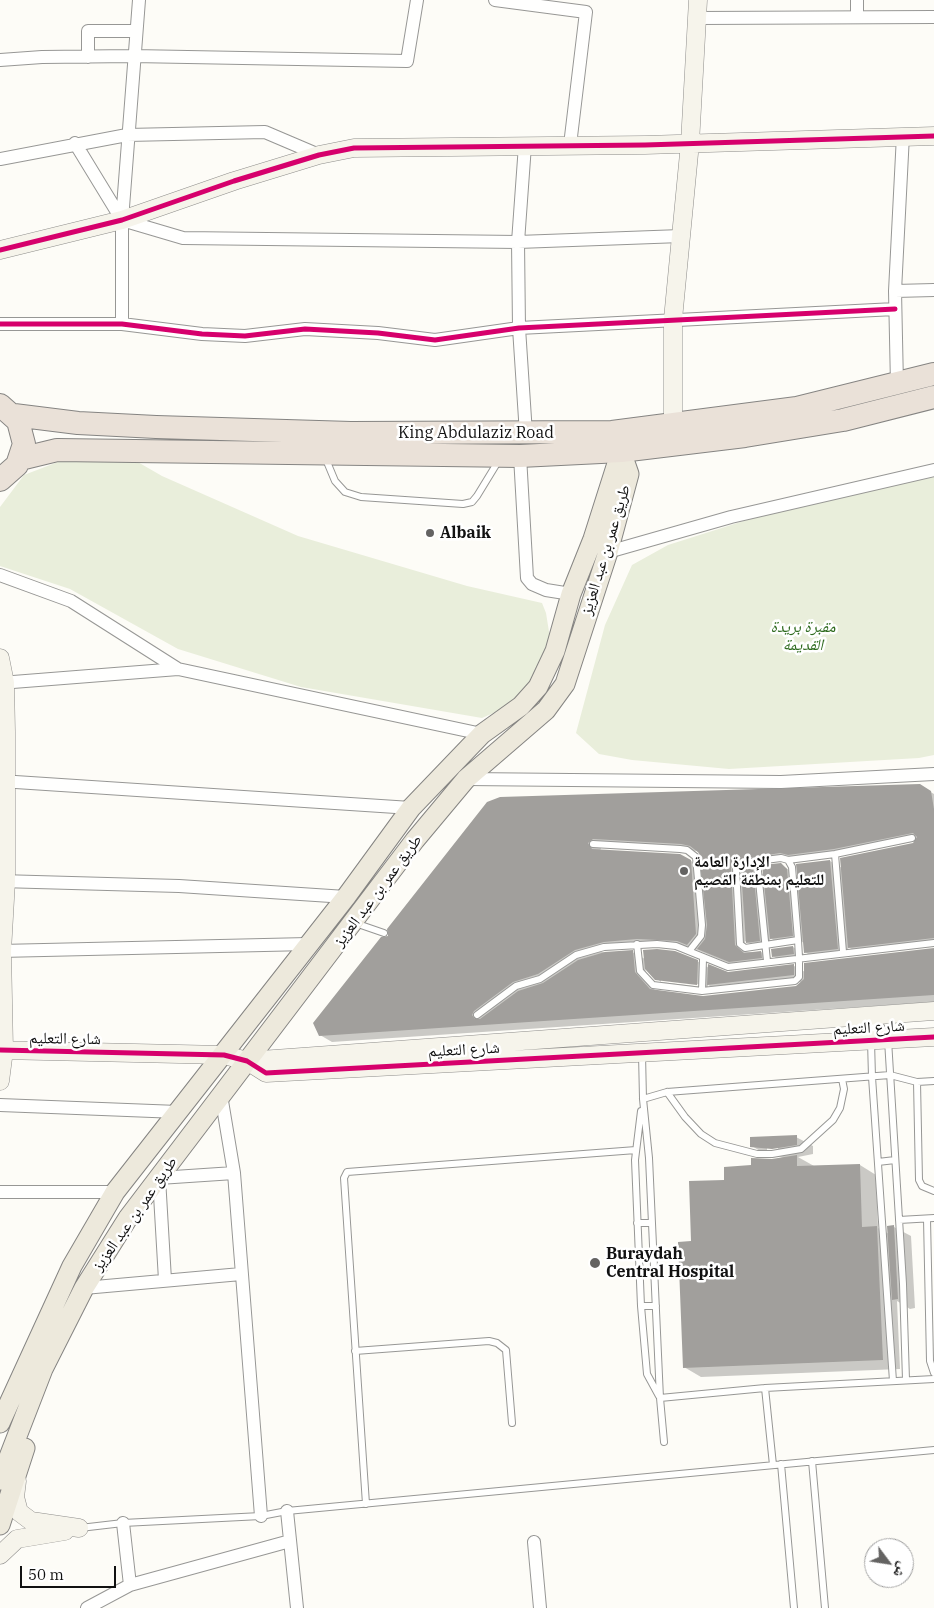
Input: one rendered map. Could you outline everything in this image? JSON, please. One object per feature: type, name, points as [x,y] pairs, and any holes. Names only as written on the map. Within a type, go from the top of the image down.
[{"type":"highway","name":"King Abdulaziz Road","points":[[7,410],[78,423],[166,427],[352,433],[526,434],[612,432],[797,408],[898,385],[934,374]]},
{"type":"highway","name":"King Abdulaziz Road","points":[[20,459],[57,450],[511,456],[621,451],[745,436],[843,420],[934,397]]},
{"type":"highway","points":[[0,480],[12,471],[20,459],[24,436],[7,410]]},
{"type":"main road","name":"طريق عمر بن عبد العزيز","points":[[0,1480],[43,1369],[84,1288],[128,1218],[354,923],[415,840],[466,779],[546,710],[565,684],[608,552],[629,474],[621,451]]},
{"type":"main road","name":"طريق عمر بن عبد العزيز","points":[[0,1423],[72,1266],[115,1192],[224,1055],[412,808],[482,734],[521,706],[538,686],[555,650],[571,594],[593,539],[621,451]]},
{"type":"main road","points":[[0,1392],[27,1335],[72,1266]]},
{"type":"main road","points":[[0,1525],[34,1417],[43,1369]]},
{"type":"street","points":[[122,324],[122,220],[133,56],[139,0]]},
{"type":"street","points":[[0,60],[133,56],[407,61],[417,0]]},
{"type":"street","points":[[495,0],[586,12],[570,145]]},
{"type":"street","points":[[673,424],[673,319],[690,143],[698,0]]},
{"type":"street","points":[[857,17],[858,0]]},
{"type":"street","points":[[698,18],[934,17]]},
{"type":"street","points":[[88,57],[88,31],[136,32]]},
{"type":"street","points":[[0,159],[127,136],[265,132],[319,155]]},
{"type":"street","points":[[898,385],[895,291],[903,136]]},
{"type":"street","points":[[0,250],[122,220],[234,181],[319,155],[354,148],[826,141],[934,136]]},
{"type":"street","points":[[75,144],[122,220],[183,238],[518,242],[681,236]]},
{"type":"street","points":[[525,145],[518,242],[519,328],[526,434]]},
{"type":"street","points":[[895,291],[934,290]]},
{"type":"street","points":[[0,324],[122,324],[202,334],[245,336],[305,329],[378,333],[435,340],[519,328],[895,309]]},
{"type":"street","points":[[511,456],[527,578],[532,584],[546,590],[571,594]]},
{"type":"street","points":[[608,552],[731,517],[934,470]]},
{"type":"street","points":[[0,575],[71,601],[178,669]]},
{"type":"street","points":[[0,658],[3,781],[2,1050],[0,1082]]},
{"type":"street","points":[[2,683],[178,669],[482,734]]},
{"type":"street","points":[[466,779],[781,782],[934,774]]},
{"type":"street","points":[[3,781],[412,808]]},
{"type":"street","points":[[3,881],[179,886],[346,897]]},
{"type":"street","points":[[1,951],[308,944]]},
{"type":"street","name":"شارع التعليم","points":[[247,1061],[934,1011]]},
{"type":"street","name":"شارع التعليم","points":[[2,1050],[224,1055],[247,1061],[266,1073],[934,1037]]},
{"type":"street","points":[[221,1095],[234,1173],[261,1516]]},
{"type":"street","points":[[0,1105],[178,1112]]},
{"type":"street","points":[[165,1280],[160,1178],[234,1173]]},
{"type":"street","points":[[0,1192],[115,1192]]},
{"type":"street","points":[[84,1288],[241,1274]]},
{"type":"street","points":[[20,1462],[15,1497],[19,1512],[31,1521],[78,1528]]},
{"type":"street","points":[[287,1511],[297,1608]]},
{"type":"street","points":[[123,1523],[130,1586]]},
{"type":"street","points":[[0,1555],[17,1539],[78,1528]]},
{"type":"street","points":[[87,1608],[130,1586],[290,1541]]},
{"type":"street","points":[[534,1542],[540,1608]]},
{"type":"lane","points":[[324,453],[335,482],[345,492],[361,497],[463,504],[472,502],[511,456]]},
{"type":"lane","points":[[798,940],[746,948],[740,944],[736,868],[740,864],[758,860],[781,858],[788,860],[835,854],[912,838]]},
{"type":"lane","points":[[593,844],[680,849],[687,850],[696,857],[702,930],[701,936],[690,950]]},
{"type":"lane","points":[[835,854],[843,952]]},
{"type":"lane","points":[[758,860],[767,961]]},
{"type":"lane","points":[[637,944],[640,970],[653,985],[702,992],[795,981],[799,977],[799,957],[792,867],[788,860]]},
{"type":"lane","points":[[354,923],[384,933]]},
{"type":"lane","points":[[477,1015],[516,986],[540,979],[576,955],[604,947],[657,944],[690,950],[703,958],[728,967],[799,957],[934,943]]},
{"type":"lane","points":[[702,992],[703,958]]},
{"type":"lane","points":[[876,1016],[880,1040],[890,1075],[906,1380]]},
{"type":"lane","points":[[876,1016],[880,1040],[872,1077],[893,1381]]},
{"type":"lane","points":[[642,1053],[643,1100],[649,1158],[660,1398],[664,1442]]},
{"type":"lane","points":[[643,1100],[666,1092],[890,1075],[917,1082],[934,1080]]},
{"type":"lane","points":[[666,1092],[701,1134],[715,1143],[757,1154],[772,1154],[801,1149],[822,1132],[840,1108],[844,1089],[842,1079]]},
{"type":"lane","points":[[917,1082],[919,1180],[922,1186],[934,1191]]},
{"type":"lane","points":[[643,1100],[635,1160],[642,1306],[646,1374],[660,1398]]},
{"type":"lane","points":[[366,1504],[344,1178],[347,1172],[636,1150]]},
{"type":"lane","points":[[635,1160],[649,1158]]},
{"type":"lane","points":[[878,1162],[895,1160]]},
{"type":"lane","points":[[899,1220],[931,1218],[930,1361],[934,1372]]},
{"type":"lane","points":[[638,1223],[652,1223]]},
{"type":"lane","points":[[642,1306],[656,1306]]},
{"type":"lane","points":[[355,1351],[489,1341],[498,1343],[506,1350],[512,1423]]},
{"type":"lane","points":[[660,1398],[765,1388],[934,1378]]},
{"type":"lane","points":[[765,1388],[773,1465]]},
{"type":"lane","points":[[78,1528],[123,1523],[261,1516],[287,1511],[934,1450]]},
{"type":"lane","points":[[812,1461],[825,1608]]},
{"type":"lane","points":[[781,1464],[794,1608]]},
{"type":"green space","points":[[63,460],[136,461],[162,476],[298,536],[467,586],[542,603],[546,613],[551,644],[535,679],[507,707],[482,718],[301,687],[178,649],[70,589],[0,566],[0,507],[24,475]]},
{"type":"green space","name":"مقبرة بريدة القديمة","points":[[934,477],[934,755],[919,758],[729,769],[632,760],[599,754],[576,733],[605,625],[632,565],[668,545],[791,506]]},
{"type":"building","name":"الإدارة العامة للتعليم بمنطقة القصيم","points":[[920,784],[931,791],[934,809],[934,938],[848,948],[840,858],[913,843],[917,837],[913,833],[834,849],[788,855],[780,853],[737,860],[731,868],[735,945],[744,953],[761,951],[762,958],[729,962],[697,949],[705,939],[707,925],[699,853],[690,846],[681,844],[593,839],[588,843],[592,849],[680,854],[691,860],[696,934],[687,945],[677,941],[637,939],[604,942],[575,950],[538,974],[513,982],[474,1011],[472,1015],[475,1019],[480,1019],[518,991],[543,983],[578,960],[605,952],[633,950],[635,972],[650,989],[703,996],[796,986],[804,979],[804,963],[934,948],[934,995],[319,1036],[313,1023],[381,937],[388,936],[387,929],[487,802],[500,797]]},
{"type":"building","points":[[830,860],[838,949],[804,953],[796,864]]},
{"type":"building","points":[[781,863],[787,869],[793,936],[770,939],[762,865]]},
{"type":"building","points":[[753,867],[760,941],[746,943],[741,870]]},
{"type":"building","points":[[793,946],[794,954],[772,957],[771,949]]},
{"type":"building","points":[[643,950],[675,951],[698,960],[697,985],[655,980],[645,969]]},
{"type":"building","points":[[708,964],[728,972],[794,964],[794,975],[707,985]]},
{"type":"building","points":[[797,1135],[797,1145],[772,1149],[750,1147],[750,1137]]},
{"type":"building","points":[[797,1155],[797,1166],[860,1164],[862,1227],[877,1226],[883,1360],[683,1368],[678,1242],[691,1241],[689,1181],[724,1180],[724,1167],[751,1165],[751,1158],[772,1159]]},
{"type":"building","points":[[894,1225],[898,1299],[892,1300],[887,1226]]},
{"type":"cycle path","points":[[0,250],[122,220],[234,181],[319,155],[354,148],[645,145],[934,136]]},
{"type":"cycle path","points":[[0,324],[122,324],[202,334],[245,336],[305,329],[378,333],[435,340],[519,328],[895,309]]},
{"type":"cycle path","points":[[0,1050],[224,1055],[247,1061],[266,1073],[934,1037]]},
{"type":"place","name":"Albaik","points":[[430,533]]},
{"type":"place","name":"الإدارة العامة للتعليم بمنطقة القصيم","points":[[684,871]]},
{"type":"place","name":"Buraydah Central Hospital","points":[[595,1263]]}]
